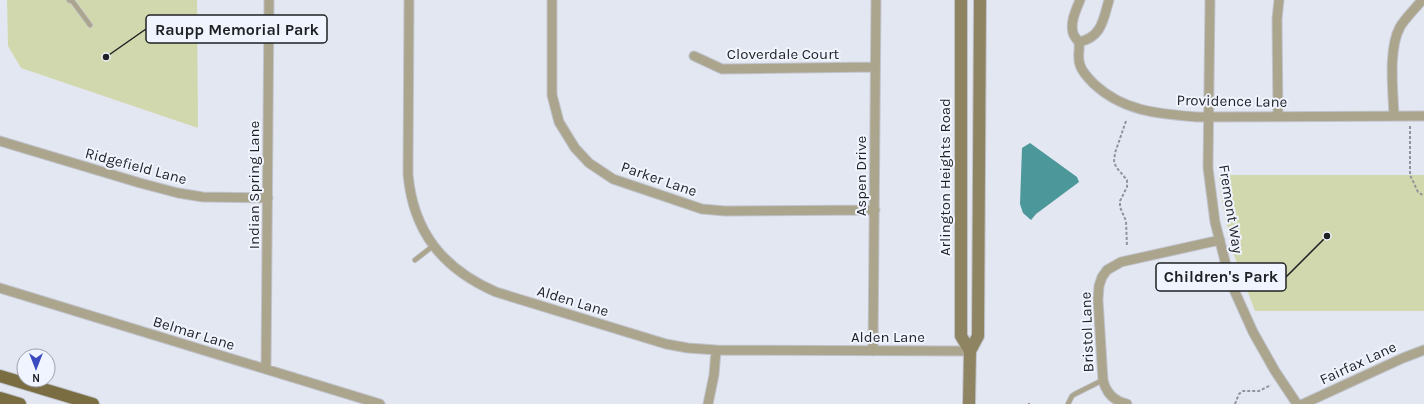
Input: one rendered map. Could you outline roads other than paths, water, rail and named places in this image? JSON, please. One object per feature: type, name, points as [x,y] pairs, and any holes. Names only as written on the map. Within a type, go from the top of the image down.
[{"type":"main road","name":"Arlington Heights Road","points":[[961,0],[961,336],[970,351]]},
{"type":"main road","name":"Arlington Heights Road","points":[[969,404],[970,351],[978,336],[980,0]]},
{"type":"main road","points":[[0,376],[93,404]]},
{"type":"main road","points":[[0,398],[20,404]]},
{"type":"street","name":"Indian Spring Lane","points":[[266,369],[269,0]]},
{"type":"street","name":"Alden Lane","points":[[409,0],[409,180],[412,198],[421,224],[433,246],[462,274],[480,285],[496,292],[666,344],[688,348],[716,350],[970,351]]},
{"type":"street","name":"Parker Lane","points":[[552,0],[552,95],[559,122],[575,148],[589,163],[613,179],[702,209],[725,211],[875,210]]},
{"type":"street","name":"Aspen Drive","points":[[873,351],[876,0]]},
{"type":"street","name":"Providence Lane","points":[[1080,0],[1072,26],[1073,34],[1079,42],[1078,58],[1082,69],[1096,85],[1109,96],[1127,105],[1149,112],[1208,117],[1424,116]]},
{"type":"street","points":[[1079,42],[1090,39],[1098,32],[1110,0]]},
{"type":"street","name":"Fremont Way","points":[[1210,0],[1208,168],[1216,222],[1226,265],[1235,292],[1253,332],[1275,371],[1297,404]]},
{"type":"street","points":[[1278,116],[1277,20],[1279,0]]},
{"type":"street","points":[[1394,116],[1394,40],[1401,26],[1422,0]]},
{"type":"street","name":"Cloverdale Court","points":[[694,56],[722,69],[875,67]]},
{"type":"street","name":"Ridgefield Lane","points":[[0,141],[178,193],[203,197],[268,198]]},
{"type":"street","name":"Bristol Lane","points":[[1124,404],[1115,399],[1109,393],[1103,380],[1098,295],[1099,286],[1104,273],[1115,265],[1128,260],[1220,240]]},
{"type":"street","name":"Belmar Lane","points":[[0,288],[380,404]]},
{"type":"street","points":[[708,404],[714,375],[716,350]]},
{"type":"street","name":"Fairfax Lane","points":[[1304,404],[1403,358],[1424,350]]},
{"type":"lane","points":[[69,0],[73,2],[90,25]]},
{"type":"lane","points":[[415,260],[433,246]]},
{"type":"lane","points":[[1068,404],[1072,396],[1103,380]]},
{"type":"water","points":[[1030,143],[1077,177],[1079,182],[1036,214],[1031,220],[1023,213],[1020,204],[1022,148]]},
{"type":"place","name":"Raupp Memorial Park","points":[[106,57]]},
{"type":"place","name":"Children's Park","points":[[1327,236]]}]
